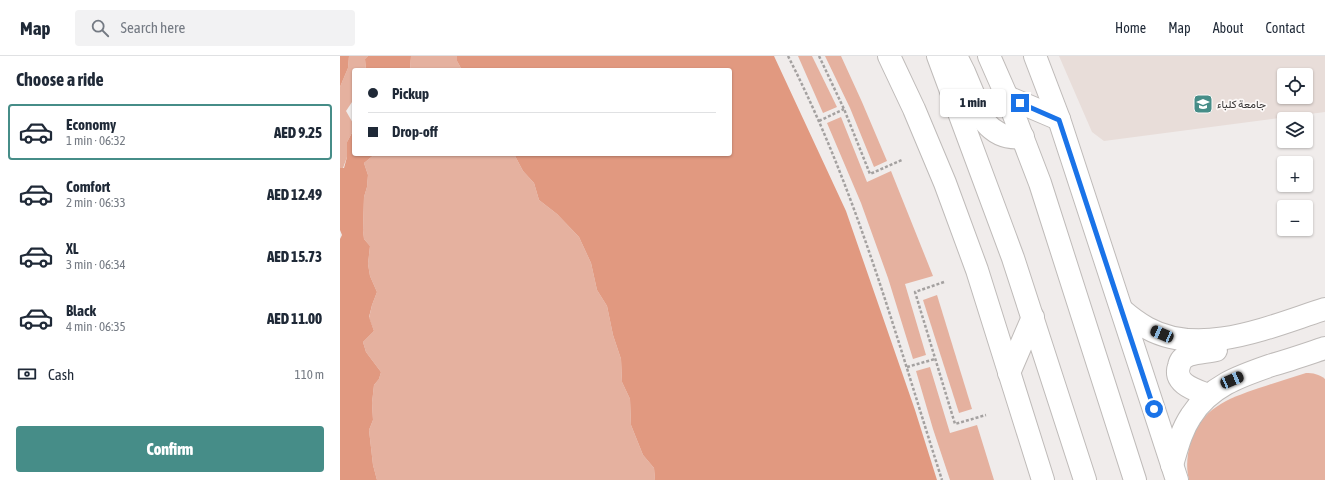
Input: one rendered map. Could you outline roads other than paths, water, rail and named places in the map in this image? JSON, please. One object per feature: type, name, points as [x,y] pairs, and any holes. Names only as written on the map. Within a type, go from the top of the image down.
[{"type":"main road","points":[[889,56],[914,109],[945,183],[977,270],[1043,480]]},
{"type":"main road","points":[[938,56],[987,186],[1033,317],[1085,480]]},
{"type":"main road","points":[[956,56],[985,122],[998,134],[1014,138],[1023,137]]},
{"type":"main road","points":[[989,56],[1007,97],[1040,183],[1135,480]]},
{"type":"main road","points":[[1035,56],[1059,120],[1175,472]]},
{"type":"main road","points":[[1007,97],[1059,120]]},
{"type":"main road","points":[[1122,310],[1147,328],[1177,338],[1193,340],[1233,337],[1325,309]]},
{"type":"main road","points":[[1009,373],[1033,317]]},
{"type":"main road","points":[[1208,395],[1185,385],[1181,381],[1178,376],[1178,369],[1183,358],[1188,355],[1231,345],[1253,332]]},
{"type":"main road","points":[[1175,472],[1179,442],[1190,417],[1198,405],[1208,395],[1226,383],[1246,374],[1325,348]]},
{"type":"place","name":"جامعة كلباء","points":[[1203,104]]}]
